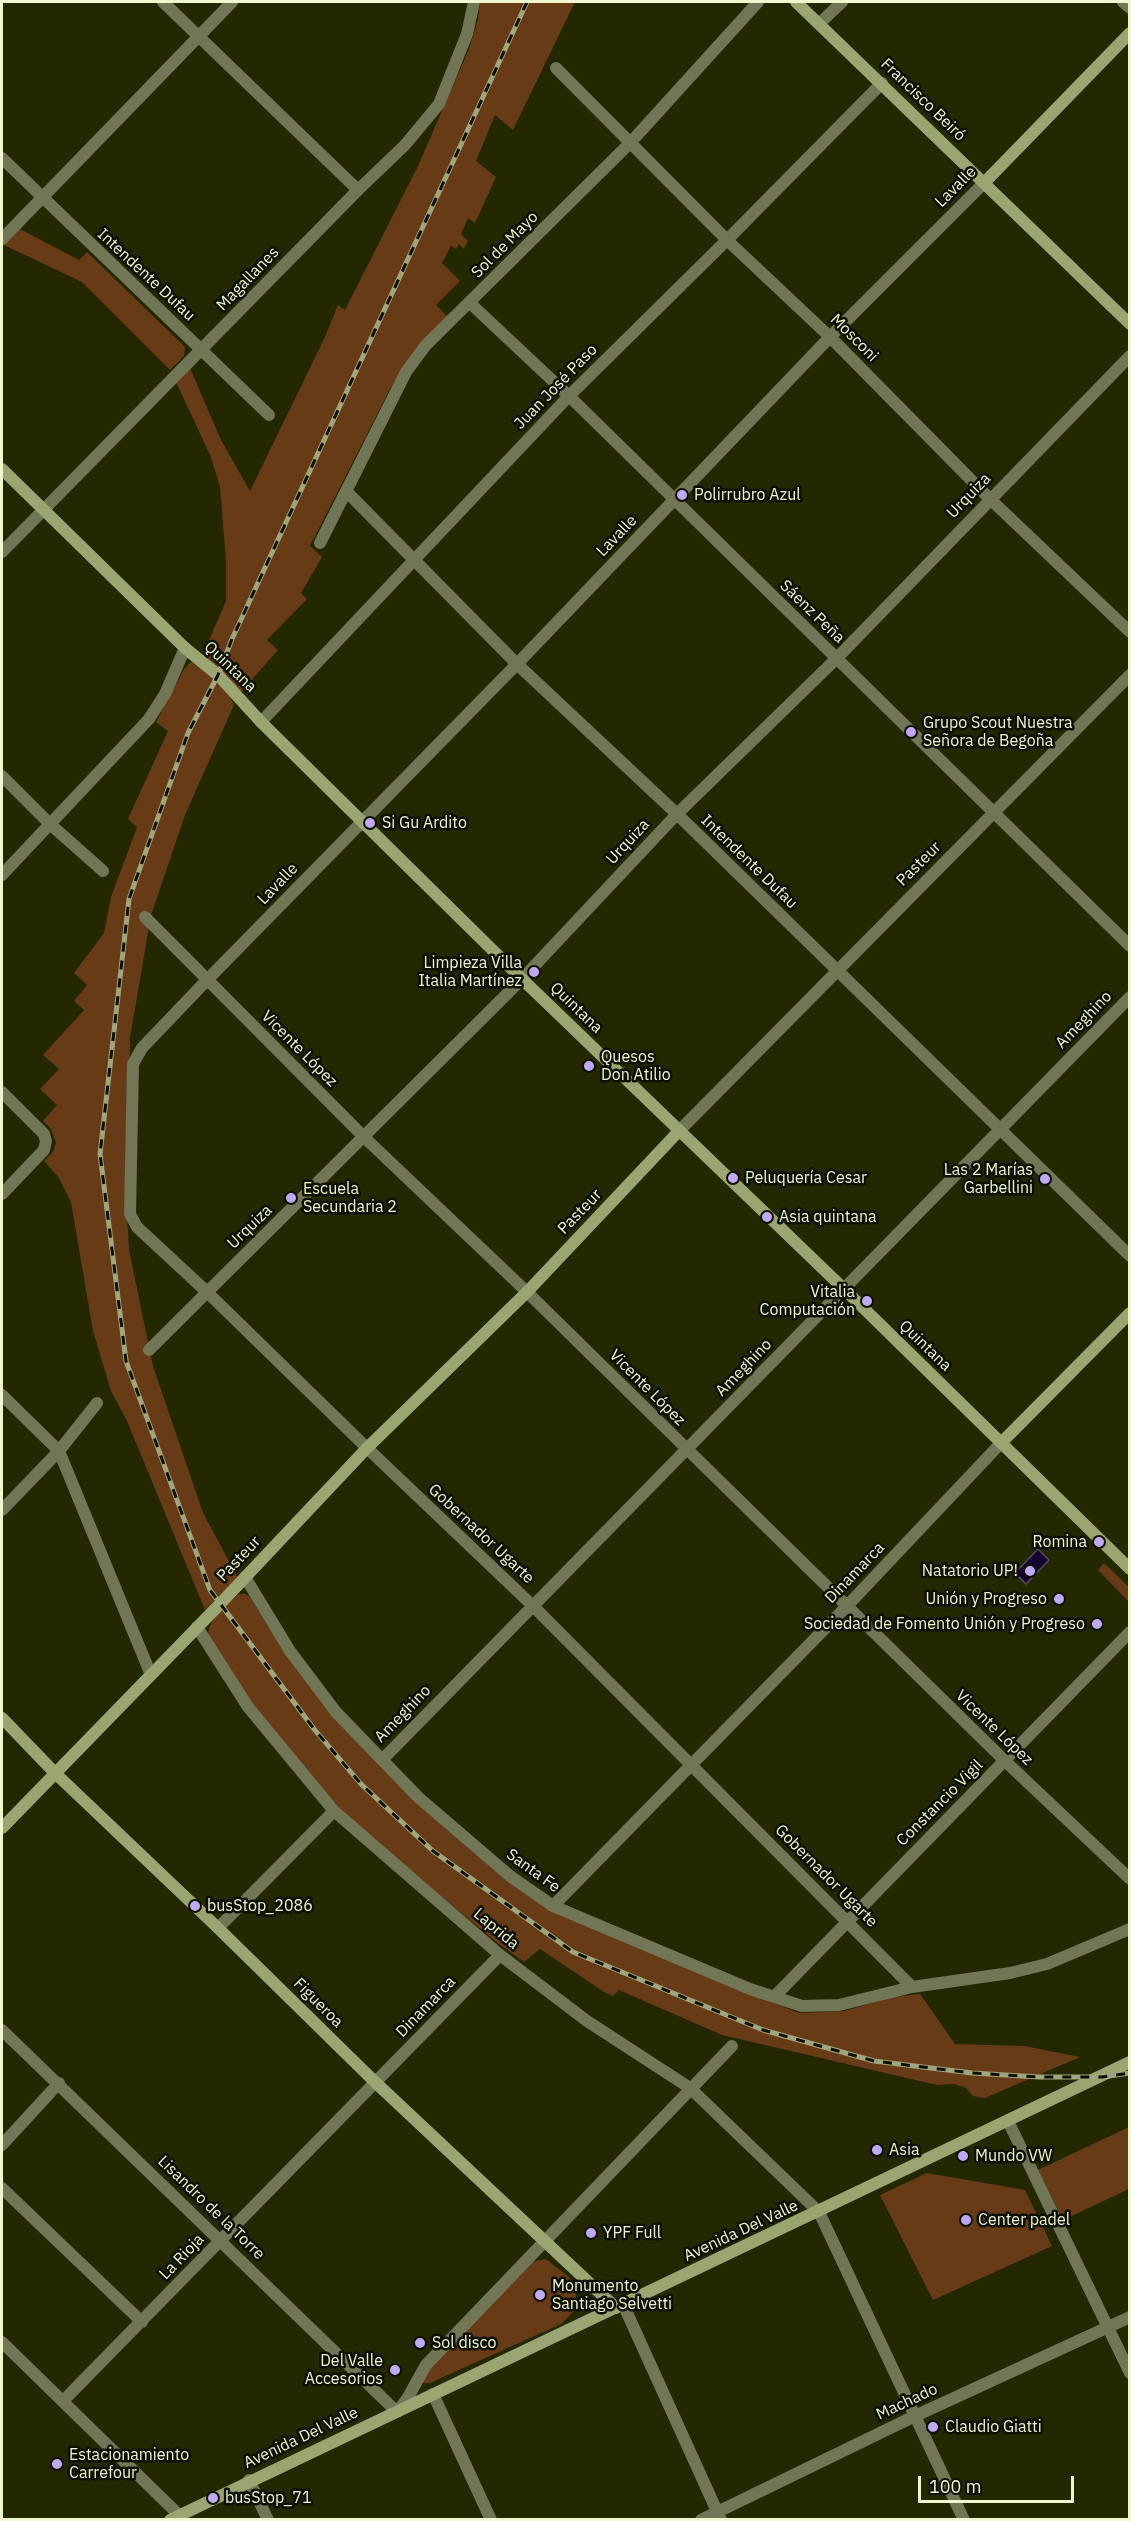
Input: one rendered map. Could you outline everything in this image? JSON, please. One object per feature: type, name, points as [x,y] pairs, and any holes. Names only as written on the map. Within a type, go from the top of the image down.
[{"type":"street","points":[[163,2],[358,190]]},
{"type":"street","points":[[2,239],[232,2]]},
{"type":"street","name":"Magallanes","points":[[2,552],[405,145],[439,104],[467,34],[474,2]]},
{"type":"street","name":"Sol de Mayo","points":[[320,543],[406,372],[426,345],[631,142],[758,2]]},
{"type":"street","name":"Francisco Beiró","points":[[796,2],[1130,324]]},
{"type":"street","points":[[819,24],[842,2]]},
{"type":"street","points":[[1123,2],[1130,8]]},
{"type":"street","name":"Lavalle","points":[[133,1064],[142,1047],[517,664],[830,337],[1130,33]]},
{"type":"street","name":"Mosconi","points":[[556,68],[727,240],[830,337],[990,499],[1130,632]]},
{"type":"street","name":"Juan José Paso","points":[[261,722],[569,396],[882,83]]},
{"type":"street","name":"Intendente Dufau","points":[[2,158],[269,415]]},
{"type":"street","name":"Sáenz Peña","points":[[470,303],[569,396],[1130,946]]},
{"type":"street","name":"Urquiza","points":[[149,1350],[365,1138],[522,979],[677,814],[836,659],[1130,356]]},
{"type":"street","name":"Quintana","points":[[2,469],[185,648],[218,675],[261,722],[522,979],[1130,1569]]},
{"type":"street","name":"Intendente Dufau","points":[[346,491],[517,664],[677,814],[999,1131],[1130,1256]]},
{"type":"street","points":[[2,874],[149,719],[165,694],[185,648]]},
{"type":"street","name":"Pasteur","points":[[2,1828],[245,1578],[366,1448],[526,1292],[679,1131],[1130,675]]},
{"type":"street","points":[[2,776],[50,824],[103,871]]},
{"type":"street","name":"Vicente López","points":[[145,917],[365,1138],[526,1292],[1005,1761],[1130,1879]]},
{"type":"street","name":"Ameghino","points":[[381,1760],[1130,998]]},
{"type":"street","name":"Gobernador Ugarte","points":[[133,1064],[130,1214],[137,1227],[533,1606],[912,1988]]},
{"type":"street","points":[[2,1092],[44,1134],[46,1141],[44,1150],[2,1194]]},
{"type":"street","name":"Dinamarca","points":[[553,1906],[1130,1313]]},
{"type":"street","points":[[2,1395],[59,1451],[151,1675]]},
{"type":"street","points":[[2,1510],[59,1451],[97,1403]]},
{"type":"street","name":"Santa Fe","points":[[245,1578],[296,1660],[336,1713],[418,1797],[510,1876],[553,1906],[750,1989],[802,2006],[839,2005],[912,1988],[1010,1973],[1047,1964],[1130,1929]]},
{"type":"street","name":"Laprida","points":[[196,1627],[248,1707],[334,1811],[500,1955],[587,2021],[690,2088],[819,2212]]},
{"type":"street","name":"Constancio Vigil","points":[[774,1997],[1130,1632]]},
{"type":"street","name":"Figueroa","points":[[2,1718],[55,1773],[375,2082],[619,2306]]},
{"type":"street","points":[[218,1928],[334,1811]]},
{"type":"street","name":"Dinamarca","points":[[375,2082],[500,1955]]},
{"type":"street","name":"Lisandro de la Torre","points":[[2,2030],[397,2412]]},
{"type":"street","points":[[397,2412],[426,2365],[732,2046]]},
{"type":"street","name":"Avenida Del Valle","points":[[175,2517],[1130,2062]]},
{"type":"street","name":"La Rioja","points":[[63,2401],[375,2082]]},
{"type":"street","points":[[2,2145],[59,2083]]},
{"type":"street","points":[[1008,2121],[1130,2373]]},
{"type":"street","points":[[2,2188],[142,2322]]},
{"type":"street","points":[[819,2212],[964,2520]]},
{"type":"street","points":[[619,2306],[720,2516]]},
{"type":"street","name":"Machado","points":[[701,2520],[720,2516],[915,2416],[1130,2318]]},
{"type":"street","points":[[2,2342],[63,2401],[175,2517]]},
{"type":"street","points":[[433,2394],[491,2520]]},
{"type":"street","points":[[249,2480],[268,2520]]},
{"type":"shaded area","points":[[480,2],[575,2],[513,130],[495,115],[476,161],[496,177],[475,223],[468,218],[461,234],[468,241],[464,249],[459,244],[456,249],[451,246],[442,263],[460,281],[436,305],[449,318],[405,366],[389,391],[310,546],[322,557],[301,593],[307,599],[267,640],[278,650],[241,692],[203,654],[226,601],[226,561],[220,487],[211,457],[176,382],[190,368],[221,440],[250,491],[325,337],[338,305],[345,310],[418,166],[469,49],[478,20]]},
{"type":"shaded area","points":[[18,228],[79,260],[87,252],[185,347],[184,356],[170,370],[82,282],[2,244]]},
{"type":"shaded area","points":[[192,661],[199,662],[230,697],[234,705],[185,815],[151,915],[130,1038],[127,1214],[129,1250],[153,1366],[203,1513],[238,1578],[205,1610],[127,1421],[111,1391],[93,1331],[71,1202],[59,1178],[44,1161],[53,1152],[56,1143],[51,1129],[43,1121],[57,1105],[40,1089],[59,1069],[43,1055],[84,1010],[74,1001],[87,985],[74,973],[104,933],[111,897],[137,827],[128,819],[168,731],[156,722],[184,669]]},
{"type":"shaded area","points":[[1038,1549],[1049,1560],[1026,1584],[1015,1573]]},
{"type":"shaded area","points":[[1104,1563],[1129,1587],[1129,1602],[1098,1570]]},
{"type":"shaded area","points":[[239,1594],[250,1597],[269,1628],[329,1712],[511,1881],[707,1976],[799,2013],[844,2011],[893,1997],[920,1994],[955,2044],[1024,2046],[1080,2057],[985,2098],[973,2096],[966,2088],[954,2084],[937,2085],[722,2035],[619,1990],[613,1996],[604,1992],[540,1949],[524,1962],[495,1941],[347,1818],[253,1705],[208,1638],[209,1628],[215,1616]]},
{"type":"shaded area","points":[[1129,2127],[1129,2189],[1063,2220],[1038,2170]]},
{"type":"shaded area","name":"Center padel","points":[[927,2173],[1025,2190],[1052,2246],[933,2300],[880,2195]]},
{"type":"shaded area","points":[[546,2259],[570,2278],[576,2292],[576,2309],[561,2324],[430,2383],[422,2383],[426,2372],[531,2262]]},
{"type":"railway","points":[[527,2],[232,639],[218,675],[188,733],[129,899],[100,1154],[126,1361],[210,1590],[314,1729],[361,1784],[433,1851],[573,1952],[763,2030],[874,2061],[972,2073],[1039,2077],[1102,2077],[1130,2073]]},
{"type":"place","name":"Polirrubro Azul","points":[[682,495]]},
{"type":"place","name":"Grupo Scout Nuestra Señora de Begoña","points":[[911,732]]},
{"type":"place","name":"Si Gu Ardito","points":[[370,823]]},
{"type":"place","name":"Limpieza Villa Italia Martínez","points":[[534,972]]},
{"type":"place","name":"Quesos Don Atilio","points":[[589,1066]]},
{"type":"place","name":"Peluquería Cesar","points":[[733,1178]]},
{"type":"place","name":"Las 2 Marías Garbellini","points":[[1045,1179]]},
{"type":"place","name":"Escuela Secundaria 2","points":[[291,1198]]},
{"type":"place","name":"Asia quintana","points":[[767,1217]]},
{"type":"place","name":"Vitalia Computación","points":[[867,1301]]},
{"type":"place","name":"Romina","points":[[1099,1542]]},
{"type":"place","name":"Natatorio UP!","points":[[1030,1571]]},
{"type":"place","name":"Unión y Progreso","points":[[1059,1599]]},
{"type":"place","name":"Sociedad de Fomento Unión y Progreso","points":[[1097,1624]]},
{"type":"place","name":"busStop_2086","points":[[195,1906]]},
{"type":"place","name":"Asia","points":[[877,2150]]},
{"type":"place","name":"Mundo VW","points":[[963,2156]]},
{"type":"place","name":"Center padel","points":[[966,2220]]},
{"type":"place","name":"YPF Full","points":[[591,2233]]},
{"type":"place","name":"Monumento Santiago Selvetti","points":[[540,2295]]},
{"type":"place","name":"Sol disco","points":[[420,2343]]},
{"type":"place","name":"Del Valle Accesorios","points":[[395,2370]]},
{"type":"place","name":"Claudio Giatti","points":[[933,2427]]},
{"type":"place","name":"Estacionamiento Carrefour","points":[[57,2464]]},
{"type":"place","name":"busStop_71","points":[[213,2498]]}]
